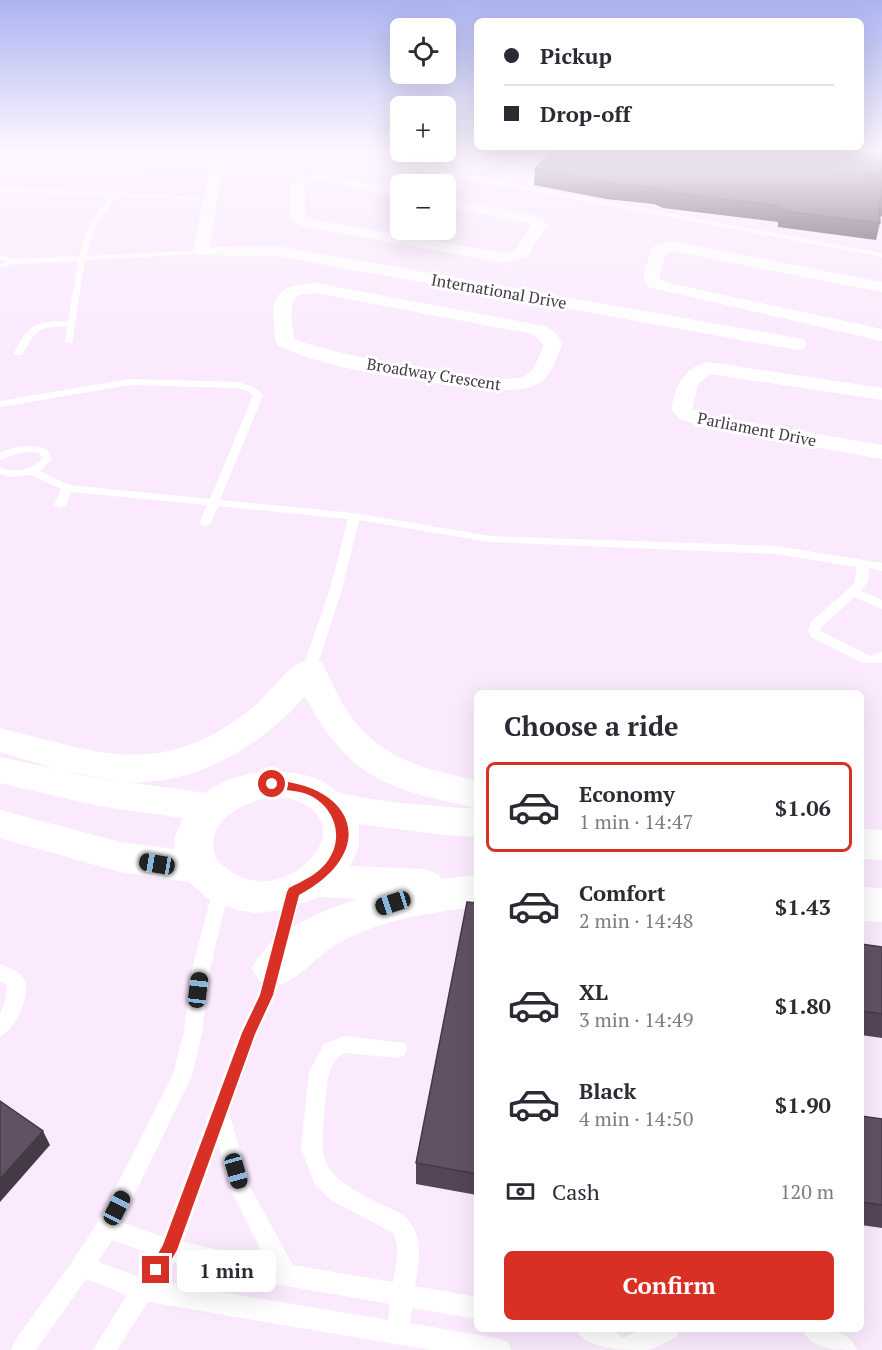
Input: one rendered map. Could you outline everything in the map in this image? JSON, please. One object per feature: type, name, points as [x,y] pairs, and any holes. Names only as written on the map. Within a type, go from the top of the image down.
[{"type":"street","points":[[201,252],[208,214]]},
{"type":"street","points":[[297,214],[297,218],[306,223],[390,238]]},
{"type":"street","points":[[398,240],[496,257],[511,257],[522,253],[539,226],[539,222],[507,214]]},
{"type":"street","points":[[395,273],[409,242]]},
{"type":"street","points":[[375,298],[395,273],[427,245]]},
{"type":"street","points":[[882,287],[670,246],[659,250],[651,276],[654,283],[659,286],[882,335]]},
{"type":"street","name":"International Drive","points":[[201,252],[277,251],[797,344]]},
{"type":"street","name":"Broadway Crescent","points":[[316,288],[375,298],[539,330],[551,339],[553,345],[541,371],[533,379],[528,383],[507,386],[322,355],[303,351],[285,342],[282,316],[284,299],[288,293],[316,288]]},
{"type":"street","points":[[774,311],[774,377]]},
{"type":"street","points":[[796,316],[800,381]]},
{"type":"street","name":"Parliament Drive","points":[[882,394],[716,368],[699,371],[692,375],[684,389],[682,410],[687,415],[704,421],[882,452]]},
{"type":"street","points":[[0,740],[74,760],[131,769],[163,766],[212,752],[245,732],[279,704],[309,670],[324,702],[349,737],[376,761],[428,783],[474,793]]},
{"type":"street","points":[[0,770],[99,792],[212,808]]},
{"type":"street","points":[[210,879],[195,859],[195,832],[212,808],[229,796],[250,787],[272,784],[295,786],[316,793],[332,806],[340,819],[343,835],[340,850],[331,866],[304,886]]},
{"type":"street","points":[[332,806],[443,821],[474,823]]},
{"type":"street","points":[[0,824],[210,879],[256,898],[304,886],[474,886]]},
{"type":"street","points":[[864,844],[882,845]]},
{"type":"street","points":[[274,968],[302,944],[358,914],[393,903],[474,891]]},
{"type":"street","points":[[864,904],[882,905]]},
{"type":"lane","points":[[69,342],[83,259],[98,214]]},
{"type":"lane","points":[[664,214],[882,255]]},
{"type":"lane","points":[[0,266],[13,262],[201,252]]},
{"type":"lane","points":[[0,258],[10,258],[13,262]]},
{"type":"lane","points":[[19,353],[30,330],[36,326],[72,323]]},
{"type":"lane","points":[[0,404],[130,382],[238,386],[251,389],[258,395],[205,523]]},
{"type":"lane","points":[[5,438],[11,451]]},
{"type":"lane","points":[[0,457],[11,451],[36,449],[46,454],[45,463],[32,471],[2,473]]},
{"type":"lane","points":[[32,471],[67,488],[354,516],[490,539],[777,550],[882,567]]},
{"type":"lane","points":[[60,505],[67,488]]},
{"type":"lane","points":[[309,670],[336,589],[354,516]]},
{"type":"lane","points":[[863,564],[862,581],[816,625],[814,631],[868,660],[877,660],[882,657]]},
{"type":"lane","points":[[852,591],[882,604]]},
{"type":"lane","points":[[22,1350],[107,1228],[182,1076],[193,1032],[210,879]]},
{"type":"lane","points":[[104,1350],[169,1250],[248,1033],[267,995],[274,968],[304,886]]},
{"type":"lane","points":[[0,972],[16,981],[16,1000],[9,1018],[0,1028]]},
{"type":"lane","points":[[398,1049],[344,1044],[331,1050],[319,1072],[311,1148],[322,1178],[338,1192],[400,1226],[407,1238],[409,1252],[398,1332]]},
{"type":"lane","points":[[220,1113],[241,1190],[286,1275]]},
{"type":"lane","points":[[107,1228],[169,1250],[286,1275],[474,1307]]},
{"type":"lane","points":[[82,1267],[144,1290],[500,1350]]},
{"type":"lane","points":[[593,1332],[609,1340],[621,1350],[662,1332]]},
{"type":"lane","points":[[818,1332],[846,1350]]},
{"type":"building","points":[[806,214],[880,214],[880,223]]},
{"type":"building","points":[[467,902],[474,903],[474,1173],[416,1163]]},
{"type":"building","points":[[864,944],[882,947],[882,1014],[864,1011]]},
{"type":"building","points":[[0,1101],[43,1131],[0,1179]]},
{"type":"building","points":[[864,1116],[882,1119],[882,1205],[864,1202]]},
{"type":"route","points":[[156,1270],[169,1250],[248,1033],[267,995],[293,892],[314,881],[331,866],[340,850],[343,835],[340,819],[332,806],[316,793],[295,786],[272,784]]}]
